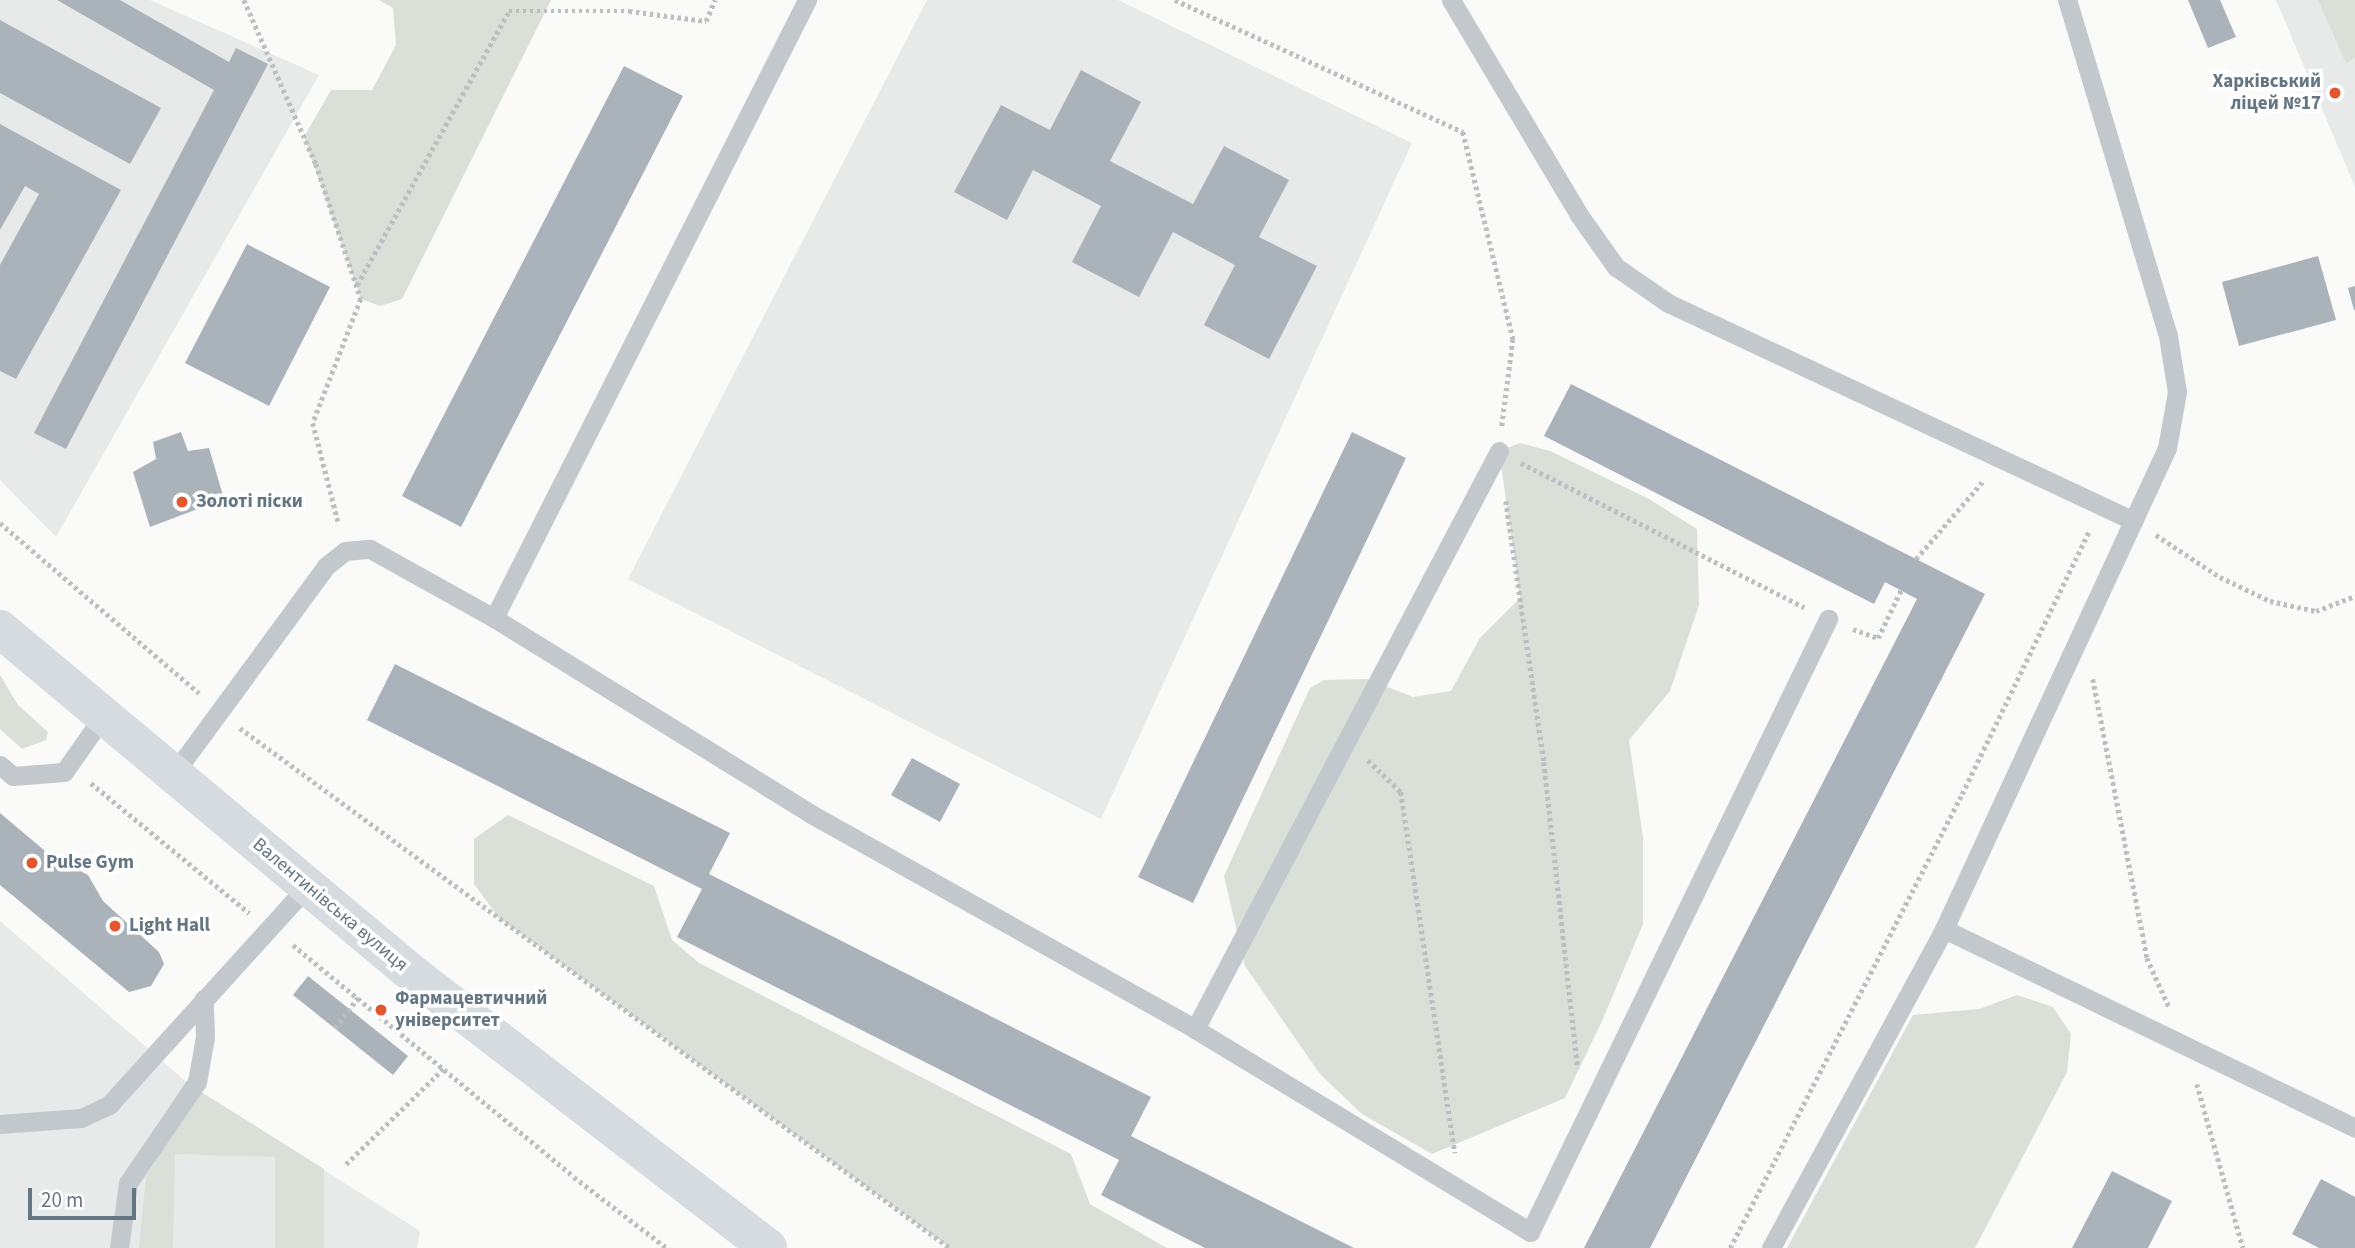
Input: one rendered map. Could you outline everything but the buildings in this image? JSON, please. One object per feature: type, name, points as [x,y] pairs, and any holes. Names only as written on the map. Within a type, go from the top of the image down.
[{"type":"street","name":"Валентинівська вулиця","points":[[0,629],[306,888],[768,1248]]},
{"type":"lane","points":[[494,618],[807,0]]},
{"type":"lane","points":[[1451,0],[1579,215],[1616,267],[1668,303],[2134,521]]},
{"type":"lane","points":[[1771,1248],[1944,929],[2167,448],[2177,392],[2168,335],[2067,0]]},
{"type":"lane","points":[[1195,1029],[1499,451]]},
{"type":"lane","points":[[172,776],[222,713],[326,566],[345,551],[358,548],[381,554],[494,618],[811,814],[1195,1029],[1530,1232],[1828,619]]},
{"type":"lane","points":[[0,765],[13,776],[64,772],[102,718]]},
{"type":"lane","points":[[0,1124],[81,1118],[109,1105],[306,888]]},
{"type":"lane","points":[[1944,929],[2188,1051],[2355,1128]]},
{"type":"lane","points":[[119,1248],[128,1183],[197,1082],[205,1037],[204,999]]},
{"type":"path","points":[[244,0],[316,164],[361,299],[313,423],[345,551]]},
{"type":"path","points":[[357,286],[509,11],[629,11],[706,21],[715,0]]},
{"type":"path","points":[[1175,0],[1463,132],[1513,339],[1499,451],[1544,762],[1584,1120]]},
{"type":"path","points":[[1499,451],[1828,619],[1878,638],[1901,590]]},
{"type":"path","points":[[1916,559],[2002,459]]},
{"type":"path","points":[[1730,1248],[1962,794],[2102,506]]},
{"type":"path","points":[[2134,521],[2220,578],[2270,601],[2316,611],[2355,596]]},
{"type":"path","points":[[0,523],[222,713],[950,1248]]},
{"type":"path","points":[[2083,630],[2147,958],[2188,1051],[2243,1248]]},
{"type":"path","points":[[1348,739],[1401,792],[1447,1077],[1459,1188]]},
{"type":"path","points":[[69,764],[215,889],[358,998],[667,1248]]},
{"type":"path","points":[[335,1028],[358,998]]},
{"type":"path","points":[[346,1164],[443,1069]]},
{"type":"shaded area","points":[[0,0],[150,0],[319,75],[56,537],[0,480]]},
{"type":"shaded area","points":[[379,0],[551,0],[402,299],[380,306],[361,299],[304,137],[331,90],[372,90],[396,45],[393,8]]},
{"type":"shaded area","points":[[927,0],[1118,0],[1412,143],[1101,819],[628,579]]},
{"type":"shaded area","name":"Харківський ліцей №17","points":[[2276,0],[2355,0],[2355,187]]},
{"type":"shaded area","points":[[2318,0],[2355,0],[2355,58],[2346,63]]},
{"type":"shaded area","points":[[1520,443],[1550,451],[1649,499],[1697,529],[1699,605],[1670,691],[1629,740],[1643,837],[1643,924],[1602,1021],[1565,1098],[1432,1154],[1362,1114],[1320,1074],[1245,966],[1224,876],[1310,688],[1324,680],[1367,679],[1413,697],[1451,691],[1480,638],[1520,598],[1499,451]]},
{"type":"shaded area","points":[[0,675],[18,705],[48,732],[46,740],[22,749],[0,729]]},
{"type":"shaded area","points":[[508,815],[654,886],[672,940],[699,963],[1071,1154],[1090,1204],[1167,1248],[950,1248],[499,918],[474,884],[474,839]]},
{"type":"shaded area","points":[[0,921],[190,1085],[420,1231],[417,1248],[0,1248]]},
{"type":"shaded area","points":[[2017,995],[2053,1007],[2071,1034],[2067,1072],[1975,1248],[1787,1248],[1913,1015],[1979,1009]]},
{"type":"shaded area","points":[[198,1090],[324,1169],[324,1248],[275,1248],[275,1157],[175,1154],[173,1248],[139,1248],[146,1177]]},
{"type":"place","name":"Харківський ліцей №17","points":[[2335,93]]},
{"type":"place","name":"Золоті піски","points":[[182,502]]},
{"type":"place","name":"Pulse Gym","points":[[32,863]]},
{"type":"place","name":"Light Hall","points":[[115,926]]},
{"type":"place","name":"Фармацевтичний університет","points":[[381,1010]]}]
